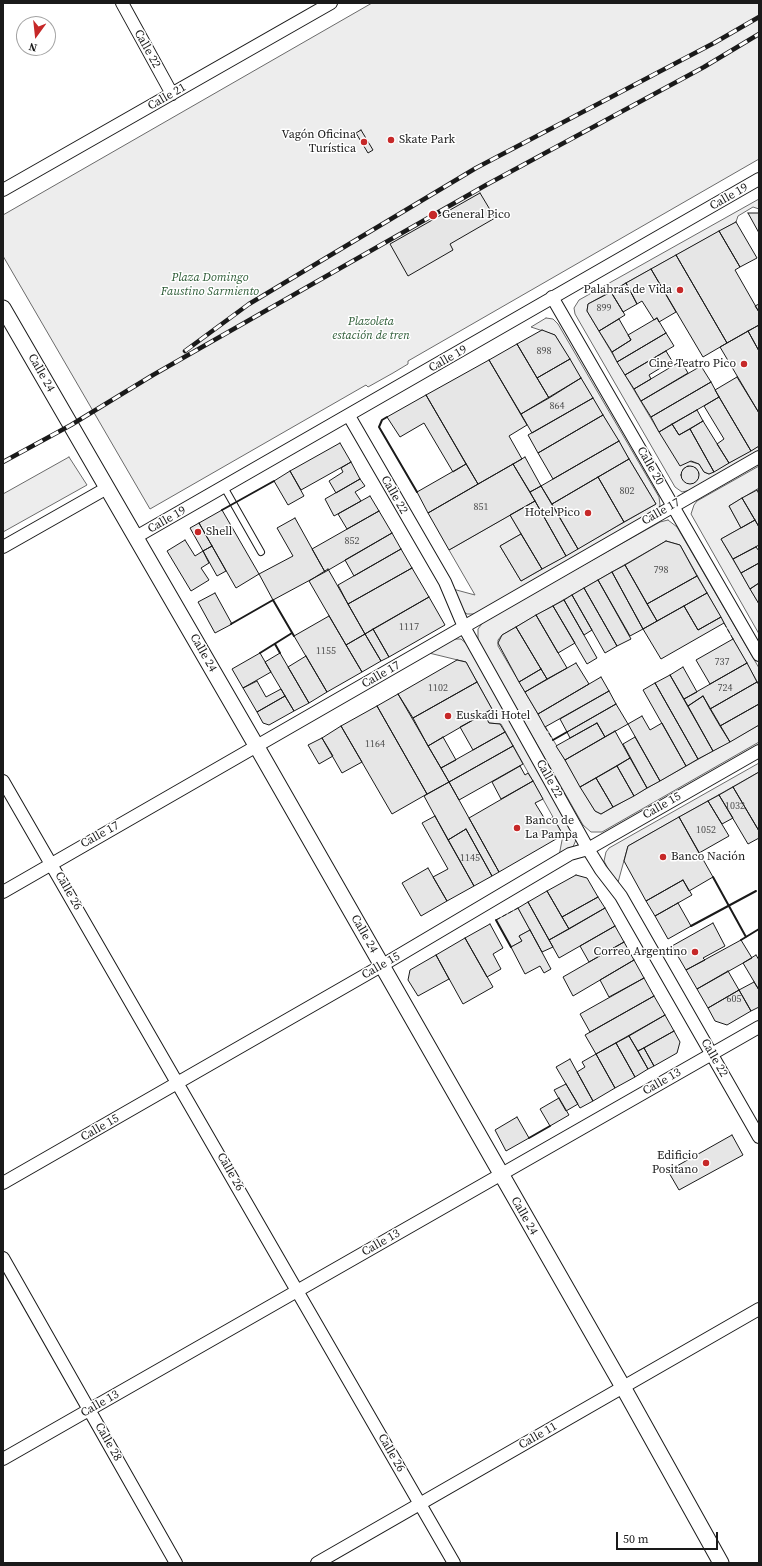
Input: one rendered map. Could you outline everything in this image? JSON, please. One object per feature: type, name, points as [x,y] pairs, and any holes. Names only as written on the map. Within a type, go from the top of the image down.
[{"type":"street","name":"Calle 22","points":[[122,3],[172,94]]},
{"type":"street","name":"Calle 21","points":[[3,190],[331,3]]},
{"type":"street","name":"Calle 19","points":[[136,537],[349,416],[759,179]]},
{"type":"street","name":"Calle 20","points":[[552,298],[759,654]]},
{"type":"street","name":"Calle 24","points":[[3,308],[257,747],[623,1388],[721,1563]]},
{"type":"street","name":"Calle 22","points":[[349,416],[445,582],[464,627],[588,849],[601,870],[621,896],[759,1137]]},
{"type":"street","name":"Calle 17","points":[[3,892],[257,747],[673,505],[759,457]]},
{"type":"street","points":[[3,547],[107,488]]},
{"type":"street","name":"Calle 15","points":[[3,1183],[382,966],[570,854],[588,849],[759,751]]},
{"type":"street","name":"Calle 26","points":[[3,781],[52,863],[454,1563]]},
{"type":"street","name":"Calle 13","points":[[3,1459],[759,1027]]},
{"type":"street","name":"Calle 28","points":[[3,1258],[176,1563]]},
{"type":"street","name":"Calle 11","points":[[316,1563],[759,1309]]},
{"type":"lane","points":[[224,487],[261,552]]},
{"type":"shaded area","name":"Plaza Domingo Faustino Sarmiento","points":[[372,3],[759,3],[759,159],[408,361],[408,364],[393,373],[368,387],[366,385],[150,509],[3,256],[3,215]]},
{"type":"shaded area","points":[[759,199],[759,209],[753,207],[738,216],[736,222],[588,304],[587,311],[659,432],[688,461],[699,464],[704,472],[709,474],[759,446],[759,451],[691,490],[682,492],[675,487],[575,314],[574,308],[579,300]],"holes":[[[688,466],[696,468],[699,473],[698,479],[694,483],[688,483],[682,477],[683,469]]]},
{"type":"shaded area","points":[[546,318],[553,319],[558,324],[659,497],[660,505],[659,508],[475,614],[467,614],[463,611],[449,588],[475,595],[449,550],[510,515],[521,534],[500,546],[521,581],[656,504],[555,335],[531,327]]},
{"type":"shaded area","points":[[69,457],[87,485],[3,532],[3,494]]},
{"type":"shaded area","points":[[759,466],[759,488],[729,506],[741,528],[721,539],[759,604],[759,634],[691,514],[697,501]]},
{"type":"shaded area","points":[[668,520],[677,527],[759,668],[759,685],[680,545],[666,541],[502,635],[498,640],[498,646],[595,811],[601,814],[759,725],[759,742],[602,832],[591,832],[583,825],[478,641],[478,629],[484,621],[660,522]]},
{"type":"shaded area","points":[[452,639],[461,639],[468,645],[575,833],[576,840],[572,849],[559,856],[563,835],[501,724],[489,723],[484,714],[492,709],[466,662],[429,653]]},
{"type":"shaded area","points":[[759,763],[759,772],[628,846],[617,886],[604,861],[606,852],[609,848]]},
{"type":"shaded area","points":[[518,908],[530,930],[519,936],[522,941],[511,947],[496,920]]},
{"type":"building","name":"Vagón Oficina Turística","points":[[361,130],[373,150],[368,153],[356,133]]},
{"type":"building","points":[[480,193],[495,218],[450,244],[453,250],[408,276],[390,244]]},
{"type":"building","points":[[748,213],[759,213],[759,233]]},
{"type":"building","points":[[736,222],[757,258],[740,267],[719,231]]},
{"type":"building","points":[[719,231],[740,267],[735,270],[759,312],[759,325],[727,343],[676,255]]},
{"type":"building","name":"Palabras de Vida","points":[[676,255],[727,343],[703,357],[651,269]]},
{"type":"building","points":[[651,269],[676,312],[659,322],[657,318],[654,320],[642,301],[637,304],[626,283]]},
{"type":"building","points":[[626,283],[637,304],[623,312],[611,292]]},
{"type":"building","points":[[611,292],[625,315],[599,331],[587,311],[588,304]]},
{"type":"building","points":[[759,304],[759,312],[755,306]]},
{"type":"building","points":[[657,318],[666,333],[617,362],[612,352],[631,340],[628,335]]},
{"type":"building","points":[[619,319],[631,340],[612,352],[599,331]]},
{"type":"building","points":[[759,325],[759,351],[748,331]]},
{"type":"building","points":[[542,330],[555,335],[570,359],[537,378],[517,344]]},
{"type":"building","name":"Cine Teatro Pico","points":[[748,331],[759,351],[759,413],[720,347]]},
{"type":"building","points":[[666,333],[674,346],[625,375],[617,362]]},
{"type":"building","points":[[517,344],[549,398],[521,414],[489,360]]},
{"type":"building","points":[[666,351],[672,361],[649,375],[651,379],[634,389],[625,375]]},
{"type":"building","points":[[570,359],[581,378],[549,398],[537,378]]},
{"type":"building","points":[[489,360],[527,425],[509,436],[522,459],[478,484],[426,395]]},
{"type":"building","points":[[681,361],[688,373],[641,401],[634,389]]},
{"type":"building","points":[[701,366],[711,382],[651,417],[641,401]]},
{"type":"building","points":[[737,377],[759,413],[759,446],[751,451],[715,390]]},
{"type":"building","points":[[581,378],[593,398],[532,433],[521,414]]},
{"type":"building","points":[[711,382],[719,397],[659,432],[651,417]]},
{"type":"building","points":[[426,395],[466,464],[453,472],[424,423],[400,437],[387,417]]},
{"type":"building","points":[[719,397],[751,451],[729,463],[717,444],[724,439],[704,406]]},
{"type":"building","points":[[593,398],[603,415],[538,453],[528,435]]},
{"type":"building","points":[[697,410],[703,421],[679,435],[672,424]]},
{"type":"building","points":[[603,415],[619,441],[553,479],[538,453]]},
{"type":"building","points":[[703,421],[729,463],[714,472],[690,429]]},
{"type":"building","points":[[672,424],[679,435],[690,429],[714,472],[709,474],[704,472],[699,464],[691,461],[680,466],[659,432]]},
{"type":"building","points":[[619,441],[629,459],[552,504],[541,486]]},
{"type":"building","points":[[340,443],[351,462],[301,490],[290,471]]},
{"type":"building","points":[[525,457],[541,486],[530,492],[513,464]]},
{"type":"building","points":[[629,459],[656,504],[624,522],[598,477]]},
{"type":"building","points":[[351,462],[360,479],[336,493],[329,481],[343,472],[341,468]]},
{"type":"building","points":[[466,464],[478,484],[428,513],[417,492]]},
{"type":"building","points":[[513,464],[535,501],[449,550],[428,513]]},
{"type":"building","points":[[690,466],[696,469],[699,475],[696,481],[690,484],[684,481],[681,475],[684,469]]},
{"type":"building","points":[[290,471],[304,496],[288,505],[274,481]]},
{"type":"building","name":"Hotel Pico","points":[[598,477],[624,522],[578,549],[552,504]]},
{"type":"building","points":[[360,479],[365,486],[355,492],[361,501],[334,516],[325,499]]},
{"type":"building","points":[[541,486],[578,549],[566,556],[530,492]]},
{"type":"building","points":[[757,490],[759,494],[759,527],[742,498]]},
{"type":"building","points":[[370,496],[379,511],[347,529],[338,514]]},
{"type":"building","points":[[742,498],[755,520],[741,528],[729,506]]},
{"type":"building","points":[[535,501],[566,556],[542,569],[510,515]]},
{"type":"building","points":[[222,510],[259,574],[236,588],[199,523]]},
{"type":"building","points":[[379,511],[392,533],[325,572],[312,549]]},
{"type":"building","points":[[295,518],[325,572],[273,600],[259,574],[293,556],[277,528]]},
{"type":"building","points":[[755,520],[759,527],[759,545],[733,559],[721,539]]},
{"type":"building","points":[[199,523],[212,546],[203,551],[190,528]]},
{"type":"building","points":[[392,533],[401,549],[354,576],[345,560]]},
{"type":"building","points":[[521,534],[542,569],[521,581],[500,546]]},
{"type":"building","points":[[185,540],[195,556],[203,551],[209,563],[201,568],[209,580],[191,591],[167,551]]},
{"type":"building","points":[[666,541],[680,545],[697,576],[647,604],[625,565]]},
{"type":"building","points":[[212,546],[226,571],[217,576],[203,551]]},
{"type":"building","points":[[756,547],[759,551],[759,563],[741,573],[733,559]]},
{"type":"building","points":[[401,549],[412,568],[348,604],[338,585]]},
{"type":"building","points":[[759,563],[759,583],[750,589],[741,573]]},
{"type":"building","points":[[625,565],[657,621],[643,629],[612,572]]},
{"type":"building","points":[[412,568],[429,597],[365,634],[348,604]]},
{"type":"building","points":[[328,569],[365,634],[346,645],[309,581]]},
{"type":"building","points":[[612,572],[643,629],[630,636],[598,580]]},
{"type":"building","points":[[697,576],[707,593],[657,621],[647,604]]},
{"type":"building","points":[[598,580],[631,639],[617,646],[584,588]]},
{"type":"building","points":[[759,583],[759,604],[750,589]]},
{"type":"building","points":[[584,588],[617,646],[605,653],[572,595]]},
{"type":"building","points":[[215,593],[232,624],[215,633],[198,602]]},
{"type":"building","points":[[707,593],[721,617],[698,630],[684,606]]},
{"type":"building","points":[[572,595],[592,630],[584,635],[564,600]]},
{"type":"building","points":[[429,597],[445,625],[389,657],[373,629]]},
{"type":"building","points":[[564,600],[597,658],[587,664],[553,606]]},
{"type":"building","points":[[553,606],[575,643],[558,653],[536,615]]},
{"type":"building","points":[[684,606],[698,630],[721,617],[724,623],[661,659],[643,629]]},
{"type":"building","points":[[536,615],[567,668],[547,679],[516,627]]},
{"type":"building","points":[[329,616],[362,672],[327,692],[294,636]]},
{"type":"building","points":[[516,627],[541,669],[519,682],[498,643],[502,635]]},
{"type":"building","points":[[373,629],[389,657],[381,661],[365,634]]},
{"type":"building","points":[[365,634],[381,661],[362,672],[346,645]]},
{"type":"building","points":[[733,639],[747,663],[710,684],[696,660]]},
{"type":"building","points":[[260,653],[271,672],[243,688],[232,669]]},
{"type":"building","points":[[280,653],[309,703],[294,711],[265,662]]},
{"type":"building","points":[[306,656],[327,692],[309,703],[288,667]]},
{"type":"building","points":[[457,660],[466,662],[477,682],[413,718],[398,694]]},
{"type":"building","points":[[576,663],[589,684],[538,714],[525,692]]},
{"type":"building","points":[[747,663],[757,682],[710,709],[703,696],[688,706],[684,699]]},
{"type":"building","points":[[683,667],[697,692],[684,699],[670,675]]},
{"type":"building","points":[[541,669],[547,679],[525,692],[519,682]]},
{"type":"building","points":[[670,675],[713,751],[698,759],[655,683]]},
{"type":"building","points":[[601,677],[609,691],[545,727],[538,714]]},
{"type":"building","points":[[257,681],[266,697],[281,689],[285,696],[257,712],[243,688]]},
{"type":"building","name":"Euskadi Hotel","points":[[477,682],[492,709],[428,746],[413,718]]},
{"type":"building","points":[[757,682],[759,685],[759,704],[720,726],[710,709]]},
{"type":"building","points":[[655,683],[698,759],[686,766],[643,690]]},
{"type":"building","points":[[609,691],[616,704],[567,732],[560,719]]},
{"type":"building","points":[[398,694],[449,782],[427,794],[377,706]]},
{"type":"building","points":[[285,696],[294,711],[269,725],[263,723],[257,712]]},
{"type":"building","points":[[703,696],[730,742],[713,751],[688,706]]},
{"type":"building","points":[[616,704],[628,724],[605,737],[597,723],[570,738],[567,732]]},
{"type":"building","points":[[759,704],[759,725],[730,742],[720,726]]},
{"type":"building","points":[[377,706],[427,794],[392,814],[341,726]]},
{"type":"building","points":[[484,714],[489,723],[500,724],[505,732],[473,750],[460,727]]},
{"type":"building","points":[[642,716],[650,730],[662,723],[686,766],[660,781],[628,724]]},
{"type":"building","points":[[597,723],[605,737],[565,760],[556,746]]},
{"type":"building","points":[[341,726],[362,762],[342,773],[322,738]]},
{"type":"building","points":[[615,731],[630,758],[580,787],[565,760]]},
{"type":"building","points":[[505,732],[513,746],[449,782],[441,768]]},
{"type":"building","points":[[443,737],[456,760],[441,768],[428,746]]},
{"type":"building","points":[[635,737],[660,781],[647,788],[623,744]]},
{"type":"building","points":[[322,738],[333,756],[319,764],[308,745]]},
{"type":"building","points":[[513,746],[523,764],[459,800],[449,782]]},
{"type":"building","points":[[630,758],[647,788],[634,796],[617,766]]},
{"type":"building","points":[[520,766],[525,775],[528,773],[533,781],[501,799],[492,782]]},
{"type":"building","points":[[617,766],[634,796],[613,807],[596,778]]},
{"type":"building","points":[[759,772],[759,831],[733,787]]},
{"type":"building","points":[[596,778],[613,807],[601,814],[595,811],[580,787]]},
{"type":"building","name":"Banco de La Pampa","points":[[533,781],[543,799],[535,803],[546,821],[553,817],[563,835],[499,872],[469,818]]},
{"type":"building","points":[[449,782],[499,872],[492,876],[466,829],[448,840],[424,796]]},
{"type":"building","points":[[733,787],[759,831],[759,838],[748,844],[719,795]]},
{"type":"building","points":[[719,795],[733,818],[722,824],[708,801]]},
{"type":"building","points":[[708,801],[729,836],[699,853],[679,817]]},
{"type":"building","points":[[435,816],[474,886],[447,901],[433,877],[448,869],[422,823]]},
{"type":"building","name":"Banco Nación","points":[[679,817],[713,877],[689,891],[683,880],[646,901],[624,861],[628,846]]},
{"type":"building","points":[[466,829],[492,876],[474,886],[448,840]]},
{"type":"building","points":[[428,868],[447,901],[421,916],[402,883]]},
{"type":"building","points":[[576,875],[587,878],[598,897],[562,917],[547,891]]},
{"type":"building","points":[[683,880],[692,895],[655,916],[646,901]]},
{"type":"building","points":[[547,891],[569,929],[549,940],[528,902]]},
{"type":"building","points":[[598,897],[605,908],[569,929],[562,917]]},
{"type":"building","points":[[528,902],[553,947],[542,952],[518,908]]},
{"type":"building","points":[[678,903],[691,926],[668,939],[655,916]]},
{"type":"building","points":[[605,908],[615,926],[559,958],[549,940]]},
{"type":"building","name":"Correo Argentino","points":[[713,923],[725,946],[703,958],[705,960],[686,970],[672,946]]},
{"type":"building","points":[[490,924],[503,948],[493,954],[501,969],[487,977],[465,938]]},
{"type":"building","points":[[615,926],[624,942],[589,962],[580,946]]},
{"type":"building","points":[[530,930],[551,969],[544,973],[540,966],[525,974],[511,947],[522,941],[519,936]]},
{"type":"building","points":[[465,938],[493,987],[463,1004],[436,955]]},
{"type":"building","points":[[741,940],[752,958],[697,989],[686,970]]},
{"type":"building","points":[[624,942],[634,960],[573,996],[563,977]]},
{"type":"building","points":[[436,955],[449,979],[418,996],[408,980],[410,970]]},
{"type":"building","points":[[756,955],[759,960],[759,990],[743,963]]},
{"type":"building","points":[[634,960],[644,978],[609,997],[600,980]]},
{"type":"building","points":[[728,971],[739,990],[708,1008],[697,989]]},
{"type":"building","points":[[644,978],[654,996],[590,1032],[580,1014]]},
{"type":"building","points":[[754,982],[759,990],[759,1007],[751,1011],[739,990]]},
{"type":"building","points":[[739,990],[751,1011],[727,1025],[715,1021],[708,1008]]},
{"type":"building","points":[[654,996],[665,1015],[596,1054],[585,1035]]},
{"type":"building","points":[[665,1015],[674,1031],[638,1051],[629,1036]]},
{"type":"building","points":[[674,1031],[680,1042],[677,1053],[654,1066],[644,1048]]},
{"type":"building","points":[[629,1036],[648,1069],[635,1077],[616,1043]]},
{"type":"building","points":[[616,1043],[635,1077],[615,1088],[596,1054]]},
{"type":"building","points":[[644,1048],[654,1066],[648,1069],[638,1051]]},
{"type":"building","points":[[596,1054],[615,1088],[593,1101],[577,1072],[585,1067],[582,1062]]},
{"type":"building","points":[[570,1059],[593,1101],[580,1108],[556,1067]]},
{"type":"building","points":[[566,1084],[578,1104],[566,1111],[554,1090]]},
{"type":"building","points":[[559,1098],[569,1115],[550,1126],[540,1109]]},
{"type":"building","points":[[517,1117],[529,1138],[506,1151],[495,1130]]},
{"type":"building","name":"Edificio Positano","points":[[732,1135],[743,1155],[679,1190],[668,1171]]},
{"type":"railway","points":[[185,351],[249,304],[476,168],[714,43],[759,17]]},
{"type":"railway","points":[[3,462],[71,425],[153,375],[486,185],[704,67],[759,34]]},
{"type":"fence","points":[[724,623],[733,639]]},
{"type":"fence","points":[[545,727],[553,740]]},
{"type":"fence","points":[[496,920],[518,908]]},
{"type":"wall","points":[[387,417],[382,420],[379,427],[417,492]]},
{"type":"wall","points":[[222,510],[274,481]]},
{"type":"wall","points":[[231,624],[273,600],[294,636]]},
{"type":"wall","points":[[260,653],[292,633]]},
{"type":"wall","points":[[275,644],[280,653]]},
{"type":"wall","points":[[553,740],[567,732]]},
{"type":"wall","points":[[713,877],[746,937]]},
{"type":"wall","points":[[691,926],[756,891]]},
{"type":"wall","points":[[496,920],[511,947]]},
{"type":"wall","points":[[741,940],[759,929]]},
{"type":"wall","points":[[529,1138],[550,1126]]},
{"type":"place","name":"Skate Park","points":[[391,140]]},
{"type":"place","name":"Vagón Oficina Turística","points":[[364,142]]},
{"type":"place","name":"General Pico","points":[[433,215]]},
{"type":"place","name":"Palabras de Vida","points":[[680,290]]},
{"type":"place","name":"Cine Teatro Pico","points":[[744,364]]},
{"type":"place","name":"Hotel Pico","points":[[588,513]]},
{"type":"place","name":"Shell","points":[[198,532]]},
{"type":"place","name":"Euskadi Hotel","points":[[448,716]]},
{"type":"place","name":"Banco de La Pampa","points":[[517,828]]},
{"type":"place","name":"Banco Nación","points":[[663,857]]},
{"type":"place","name":"Correo Argentino","points":[[695,952]]},
{"type":"place","name":"Edificio Positano","points":[[706,1163]]},
{"type":"park label","name":"Plazoleta estación de tren","points":[[371,329]]}]
